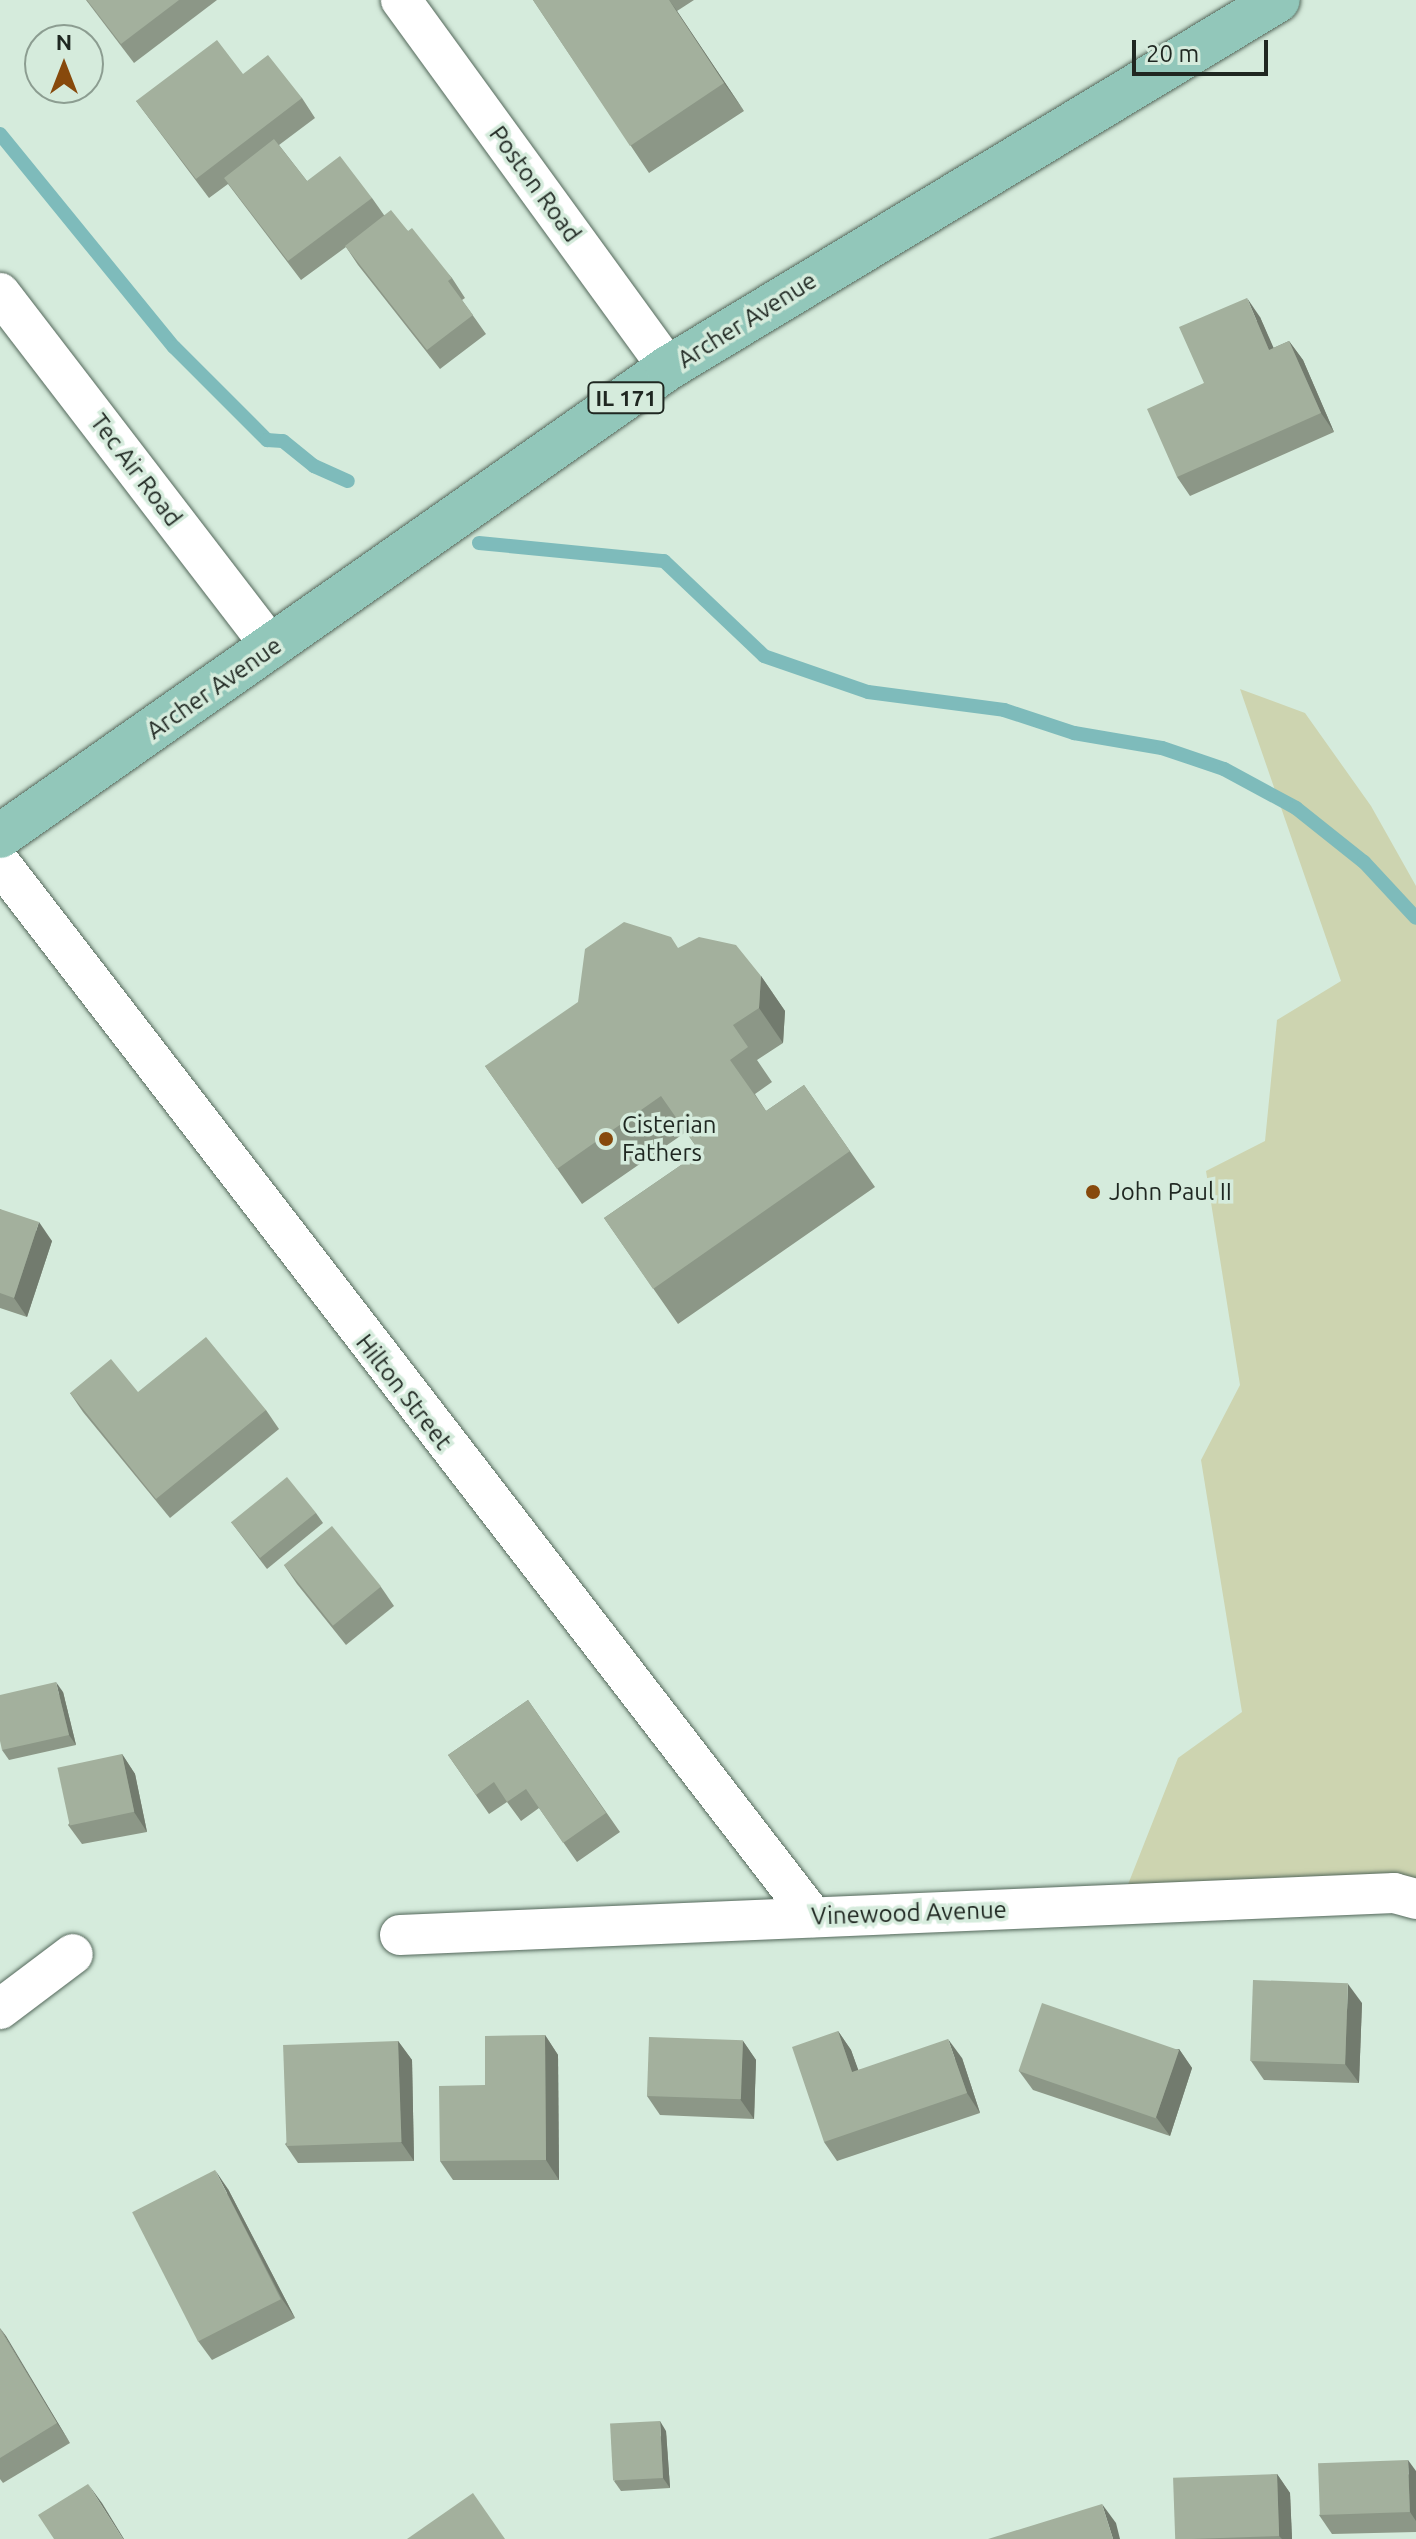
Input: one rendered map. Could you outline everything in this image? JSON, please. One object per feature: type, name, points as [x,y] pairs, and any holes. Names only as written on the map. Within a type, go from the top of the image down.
[{"type":"main road","name":"Archer Avenue","points":[[0,836],[668,368],[1278,0]]},
{"type":"street","name":"Poston Road","points":[[401,0],[668,368]]},
{"type":"street","name":"Tec Air Road","points":[[0,293],[272,648]]},
{"type":"street","name":"Hilton Street","points":[[0,863],[813,1917]]},
{"type":"street","name":"Vinewood Avenue","points":[[400,1935],[1394,1893],[1416,1899]]},
{"type":"street","points":[[0,2009],[73,1954]]},
{"type":"green space","points":[[1240,689],[1305,713],[1371,806],[1416,886],[1416,1883],[1127,1887],[1178,1758],[1242,1712],[1201,1460],[1240,1385],[1206,1171],[1265,1141],[1277,1020],[1341,981]]},
{"type":"building","points":[[87,0],[179,0],[121,44]]},
{"type":"building","points":[[533,0],[669,0],[724,83],[630,146]]},
{"type":"building","points":[[217,40],[243,74],[268,55],[302,98],[196,179],[136,101]]},
{"type":"building","points":[[274,139],[307,181],[340,156],[372,198],[288,261],[224,178]]},
{"type":"building","points":[[391,210],[408,231],[412,228],[452,278],[448,281],[473,315],[427,350],[345,246]]},
{"type":"building","points":[[1247,298],[1269,350],[1289,341],[1321,413],[1177,477],[1147,409],[1204,383],[1179,327]]},
{"type":"building","name":"Cisterian Fathers","points":[[624,922],[671,937],[678,948],[699,937],[736,945],[761,976],[759,1008],[733,1025],[748,1047],[730,1060],[766,1111],[804,1085],[850,1151],[653,1289],[604,1218],[700,1152],[661,1096],[557,1169],[485,1066],[578,1002],[585,949]]},
{"type":"building","points":[[0,1209],[39,1222],[14,1298],[0,1293]]},
{"type":"building","points":[[206,1337],[266,1410],[156,1499],[70,1393],[111,1359],[138,1392]]},
{"type":"building","points":[[287,1477],[316,1513],[260,1558],[231,1522]]},
{"type":"building","points":[[332,1526],[381,1587],[333,1626],[284,1565]]},
{"type":"building","points":[[56,1682],[69,1735],[2,1750],[0,1695]]},
{"type":"building","points":[[528,1700],[606,1813],[563,1843],[526,1789],[507,1802],[494,1782],[476,1795],[448,1755]]},
{"type":"building","points":[[122,1754],[134,1812],[70,1825],[57,1768]]},
{"type":"building","points":[[1253,1980],[1348,1983],[1345,2064],[1250,2061]]},
{"type":"building","points":[[1042,2003],[1179,2050],[1156,2118],[1019,2071]]},
{"type":"building","points":[[838,2031],[852,2072],[948,2039],[967,2093],[824,2142],[792,2047]]},
{"type":"building","points":[[545,2035],[546,2160],[440,2161],[439,2086],[485,2085],[485,2036]]},
{"type":"building","points":[[649,2037],[743,2040],[741,2099],[647,2096]]},
{"type":"building","points":[[398,2041],[402,2142],[287,2146],[283,2045]]},
{"type":"building","points":[[215,2170],[281,2299],[198,2341],[132,2212]]},
{"type":"building","points":[[0,2329],[57,2423],[0,2458]]},
{"type":"building","points":[[660,2421],[663,2478],[613,2481],[610,2424]]},
{"type":"building","points":[[1408,2460],[1410,2512],[1320,2515],[1318,2463]]},
{"type":"building","points":[[1277,2474],[1279,2536],[1175,2539],[1173,2478]]},
{"type":"building","points":[[88,2484],[123,2539],[54,2539],[38,2515]]},
{"type":"building","points":[[473,2493],[505,2539],[407,2539]]},
{"type":"building","points":[[1102,2504],[1113,2539],[988,2539]]},
{"type":"waterway","points":[[0,134],[174,347],[267,440],[283,441],[314,466],[348,481]]},
{"type":"waterway","points":[[479,543],[664,561],[764,656],[868,692],[1004,710],[1074,733],[1162,748],[1224,769],[1296,808],[1364,862],[1416,918]]},
{"type":"place","name":"Cisterian Fathers","points":[[606,1139]]},
{"type":"place","name":"John Paul II","points":[[1093,1192]]}]
